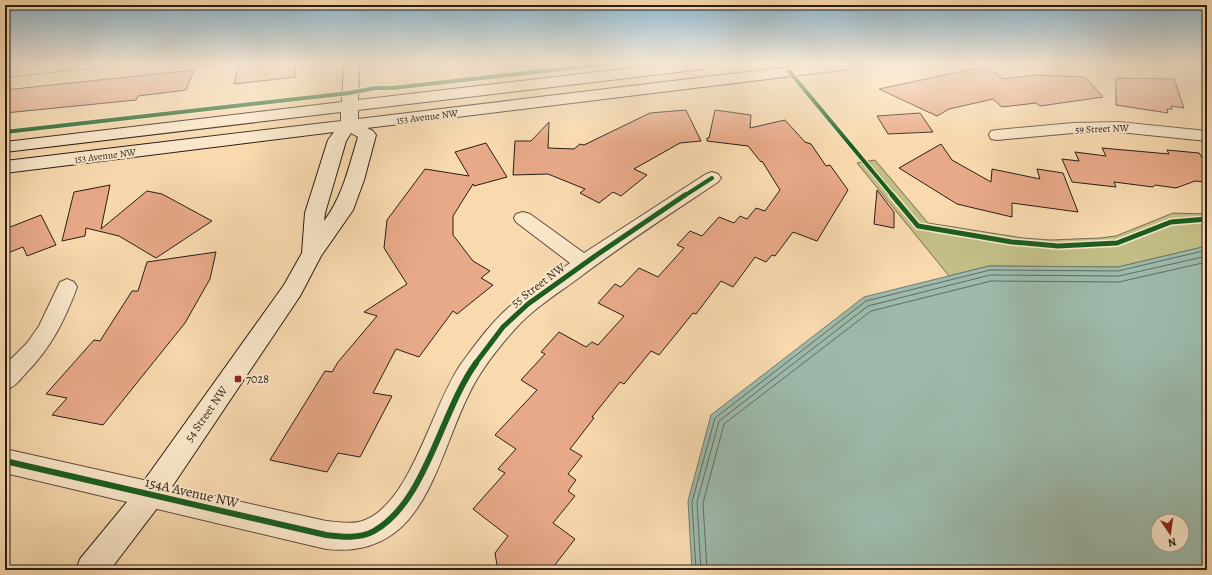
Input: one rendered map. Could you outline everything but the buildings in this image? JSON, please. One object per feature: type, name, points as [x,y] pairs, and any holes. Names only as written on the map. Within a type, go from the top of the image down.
[{"type":"main road","points":[[349,116],[350,91]]},
{"type":"main road","name":"153 Avenue NW","points":[[5,167],[520,91]]},
{"type":"main road","name":"153 Avenue NW","points":[[5,147],[349,116],[591,91]]},
{"type":"main road","name":"54 Street NW","points":[[91,570],[151,494],[292,290],[312,253],[343,210],[362,157],[367,135],[349,116],[337,140],[315,213],[312,253]]},
{"type":"street","name":"59 Street NW","points":[[997,135],[1092,127],[1118,127],[1168,130],[1207,136]]},
{"type":"street","name":"55 Street NW","points":[[374,531],[392,519],[403,508],[414,489],[456,394],[481,355],[510,320],[583,263],[712,178]]},
{"type":"street","name":"55 Street NW","points":[[523,218],[583,263]]},
{"type":"street","points":[[5,380],[34,351],[44,337],[67,287]]},
{"type":"street","name":"154A Avenue NW","points":[[5,461],[326,535],[355,536],[374,531]]},
{"type":"shaded area","points":[[875,160],[928,223],[1023,238],[1051,240],[1116,236],[1173,213],[1207,214],[1207,246],[1118,267],[989,266],[949,276],[857,163]]},
{"type":"water","points":[[1207,246],[1207,570],[692,570],[688,501],[711,415],[864,297],[989,266],[1118,267]]},
{"type":"cycle path","points":[[5,132],[360,91]]},
{"type":"cycle path","points":[[806,91],[918,226],[1012,242],[1058,246],[1117,243],[1171,222],[1207,219]]},
{"type":"cycle path","points":[[5,461],[326,535],[350,536],[362,535],[374,531],[391,519],[405,503],[428,460],[457,391],[468,373],[509,321],[528,304],[579,267],[712,178]]},
{"type":"place","name":"7028","points":[[238,379]]}]
